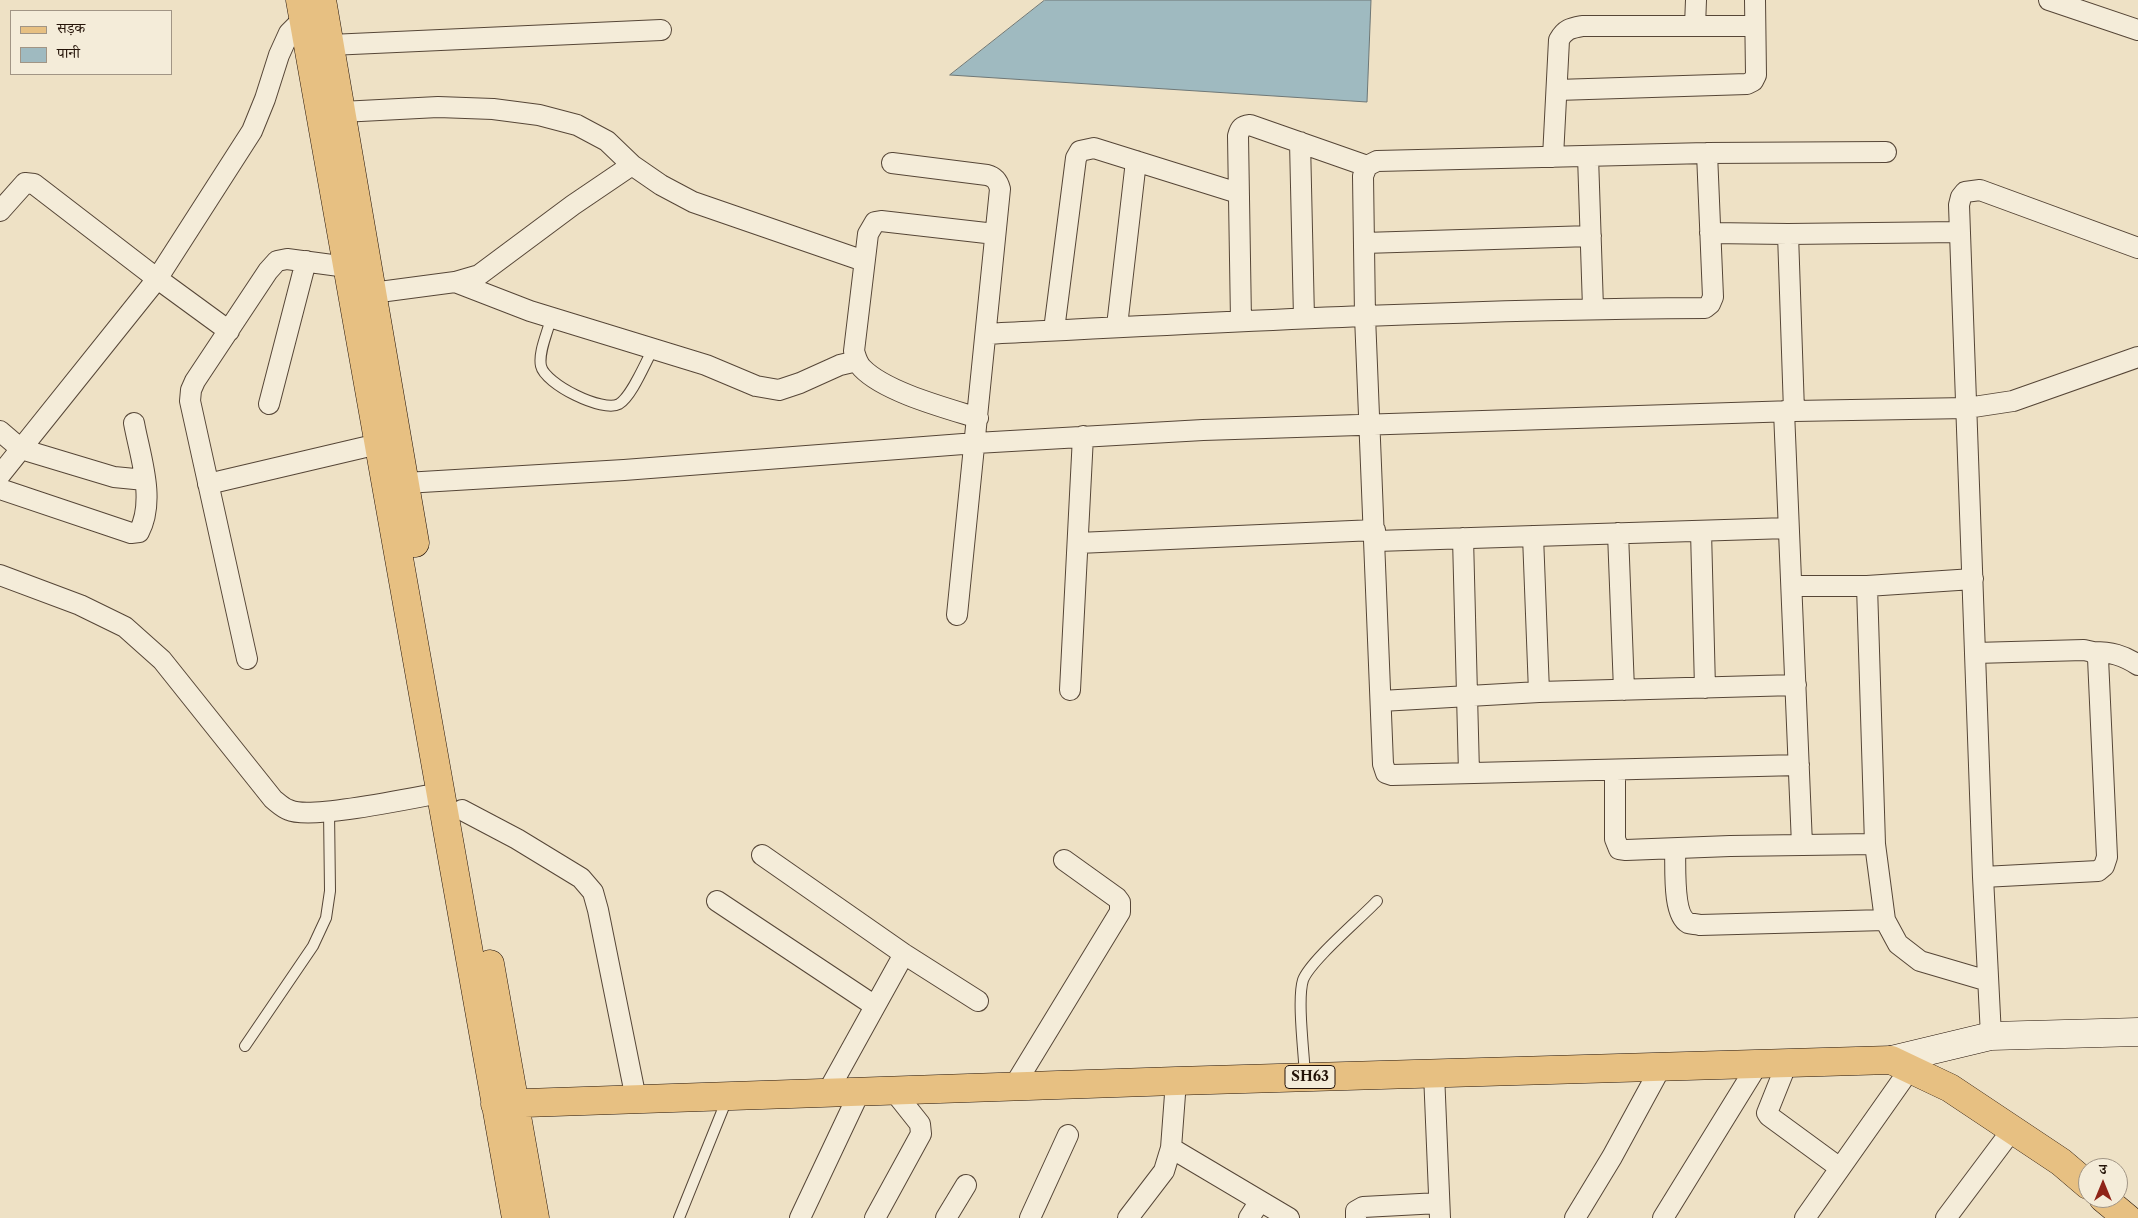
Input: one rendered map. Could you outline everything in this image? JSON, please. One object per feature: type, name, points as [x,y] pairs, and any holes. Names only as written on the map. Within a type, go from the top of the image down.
[{"type":"main road","points":[[312,5],[330,45],[372,293],[388,442],[440,793],[505,1103],[536,1218]]},
{"type":"main road","points":[[312,5],[347,267],[388,442],[405,483],[462,810],[505,1103],[516,1218]]},
{"type":"main road","name":"SH63","points":[[505,1103],[1176,1080],[1787,1063],[1900,1064],[1950,1088],[2061,1162],[2078,1176]]},
{"type":"street","points":[[1695,26],[1696,0]]},
{"type":"street","points":[[1557,90],[1747,84],[1753,81],[1756,75],[1756,0]]},
{"type":"street","points":[[2049,0],[2138,30]]},
{"type":"street","points":[[0,475],[13,442],[150,274],[252,131],[265,99],[279,55],[289,33],[312,5]]},
{"type":"street","points":[[1553,157],[1559,40],[1563,32],[1572,28],[1755,26]]},
{"type":"street","points":[[330,45],[661,30]]},
{"type":"street","points":[[341,112],[438,107],[493,109],[539,115],[577,125],[607,141],[632,165],[661,185],[693,202],[864,261]]},
{"type":"street","points":[[1241,320],[1238,193],[1238,136],[1240,129],[1250,125],[1367,166]]},
{"type":"street","points":[[1300,142],[1304,318]]},
{"type":"street","points":[[1054,330],[1076,158],[1080,151],[1094,148],[1238,193]]},
{"type":"street","points":[[1799,765],[1392,775],[1386,773],[1383,764],[1365,316],[1363,176],[1367,166],[1377,161],[1707,153],[1886,152]]},
{"type":"street","points":[[986,334],[1241,320],[1593,308],[1705,308],[1713,298],[1707,153]]},
{"type":"street","points":[[1588,156],[1593,308]]},
{"type":"street","points":[[1117,326],[1136,161]]},
{"type":"street","points":[[892,162],[993,177],[998,182],[1000,189],[976,443],[957,615]]},
{"type":"street","points":[[372,293],[456,282],[479,275],[573,205],[632,165]]},
{"type":"street","points":[[0,211],[25,183],[34,184],[150,274],[229,331]]},
{"type":"street","points":[[1991,1036],[1975,653],[1960,232],[1961,196],[1965,192],[1980,190],[2138,248]]},
{"type":"street","points":[[978,418],[905,394],[863,369],[857,361],[854,351],[864,261],[870,228],[875,222],[881,221],[996,234]]},
{"type":"street","points":[[1710,233],[1960,232]]},
{"type":"street","points":[[1788,234],[1788,528],[1802,845]]},
{"type":"street","points":[[1364,243],[1591,236]]},
{"type":"street","points":[[247,659],[190,401],[191,390],[195,381],[268,271],[277,261],[287,259],[347,267]]},
{"type":"street","points":[[269,404],[306,261]]},
{"type":"street","points":[[456,282],[492,298],[552,318],[706,365],[756,386],[780,390],[831,368],[857,361]]},
{"type":"street","points":[[405,483],[624,470],[1083,436],[1370,424],[1789,411],[1967,408],[2013,401],[2138,357]]},
{"type":"street","points":[[0,489],[131,533],[139,532],[143,524],[146,496],[145,480],[134,423]]},
{"type":"street","points":[[1070,690],[1083,436]]},
{"type":"street","points":[[13,442],[114,477],[145,480]]},
{"type":"street","points":[[208,484],[388,442]]},
{"type":"street","points":[[1078,542],[1375,535],[1463,538],[1788,528]]},
{"type":"street","points":[[1701,531],[1705,688]]},
{"type":"street","points":[[1618,533],[1624,690]]},
{"type":"street","points":[[1533,536],[1538,692]]},
{"type":"street","points":[[1463,538],[1469,773]]},
{"type":"street","points":[[0,574],[80,605],[125,627],[162,660],[273,799],[289,811],[309,813],[329,811],[440,793]]},
{"type":"street","points":[[1792,586],[1867,586],[1973,579]]},
{"type":"street","points":[[1867,586],[1875,844],[1885,920],[1898,944],[1920,961],[1988,981]]},
{"type":"street","points":[[1975,653],[2084,650],[2112,652],[2126,657],[2138,665]]},
{"type":"street","points":[[1983,877],[2098,871],[2104,866],[2107,856],[2099,666],[2098,658],[2093,652]]},
{"type":"street","points":[[1381,701],[1538,692],[1796,685]]},
{"type":"street","points":[[1615,770],[1615,839],[1619,849],[1875,844]]},
{"type":"street","points":[[462,810],[517,839],[581,878],[593,892],[636,1099]]},
{"type":"street","points":[[1675,849],[1677,902],[1679,913],[1688,922],[1700,924],[1885,920]]},
{"type":"street","points":[[762,855],[904,954],[978,1001]]},
{"type":"street","points":[[1014,1086],[1120,912],[1120,902],[1117,898],[1064,860]]},
{"type":"street","points":[[717,901],[876,1006]]},
{"type":"street","points":[[827,1093],[904,954]]},
{"type":"street","points":[[1805,1218],[1840,1168],[1900,1064],[1991,1036],[2138,1032]]},
{"type":"street","points":[[1787,1063],[1767,1112],[1769,1116],[1840,1168]]},
{"type":"street","points":[[1663,1218],[1758,1064]]},
{"type":"street","points":[[1575,1218],[1612,1157],[1661,1067]]},
{"type":"street","points":[[1356,1218],[1356,1212],[1363,1207],[1439,1211],[1434,1073]]},
{"type":"street","points":[[1128,1218],[1164,1171],[1171,1148],[1176,1080]]},
{"type":"street","points":[[875,1218],[921,1134],[920,1124],[893,1090]]},
{"type":"street","points":[[800,1218],[860,1092]]},
{"type":"street","points":[[1946,1218],[2012,1130]]},
{"type":"street","points":[[1030,1218],[1068,1135]]},
{"type":"street","points":[[1171,1148],[1289,1218]]},
{"type":"street","points":[[946,1218],[966,1186]]},
{"type":"street","points":[[1249,1218],[1260,1201]]},
{"type":"lane","points":[[552,318],[542,354],[541,366],[545,375],[554,383],[597,404],[606,406],[618,405],[627,397],[653,349]]},
{"type":"lane","points":[[245,1046],[313,946],[326,918],[330,890],[329,811]]},
{"type":"lane","points":[[1305,1077],[1301,993],[1303,979],[1320,957],[1377,902]]},
{"type":"lane","points":[[679,1218],[728,1096]]},
{"type":"water","points":[[1045,0],[1371,0],[1367,102],[950,75]]}]
